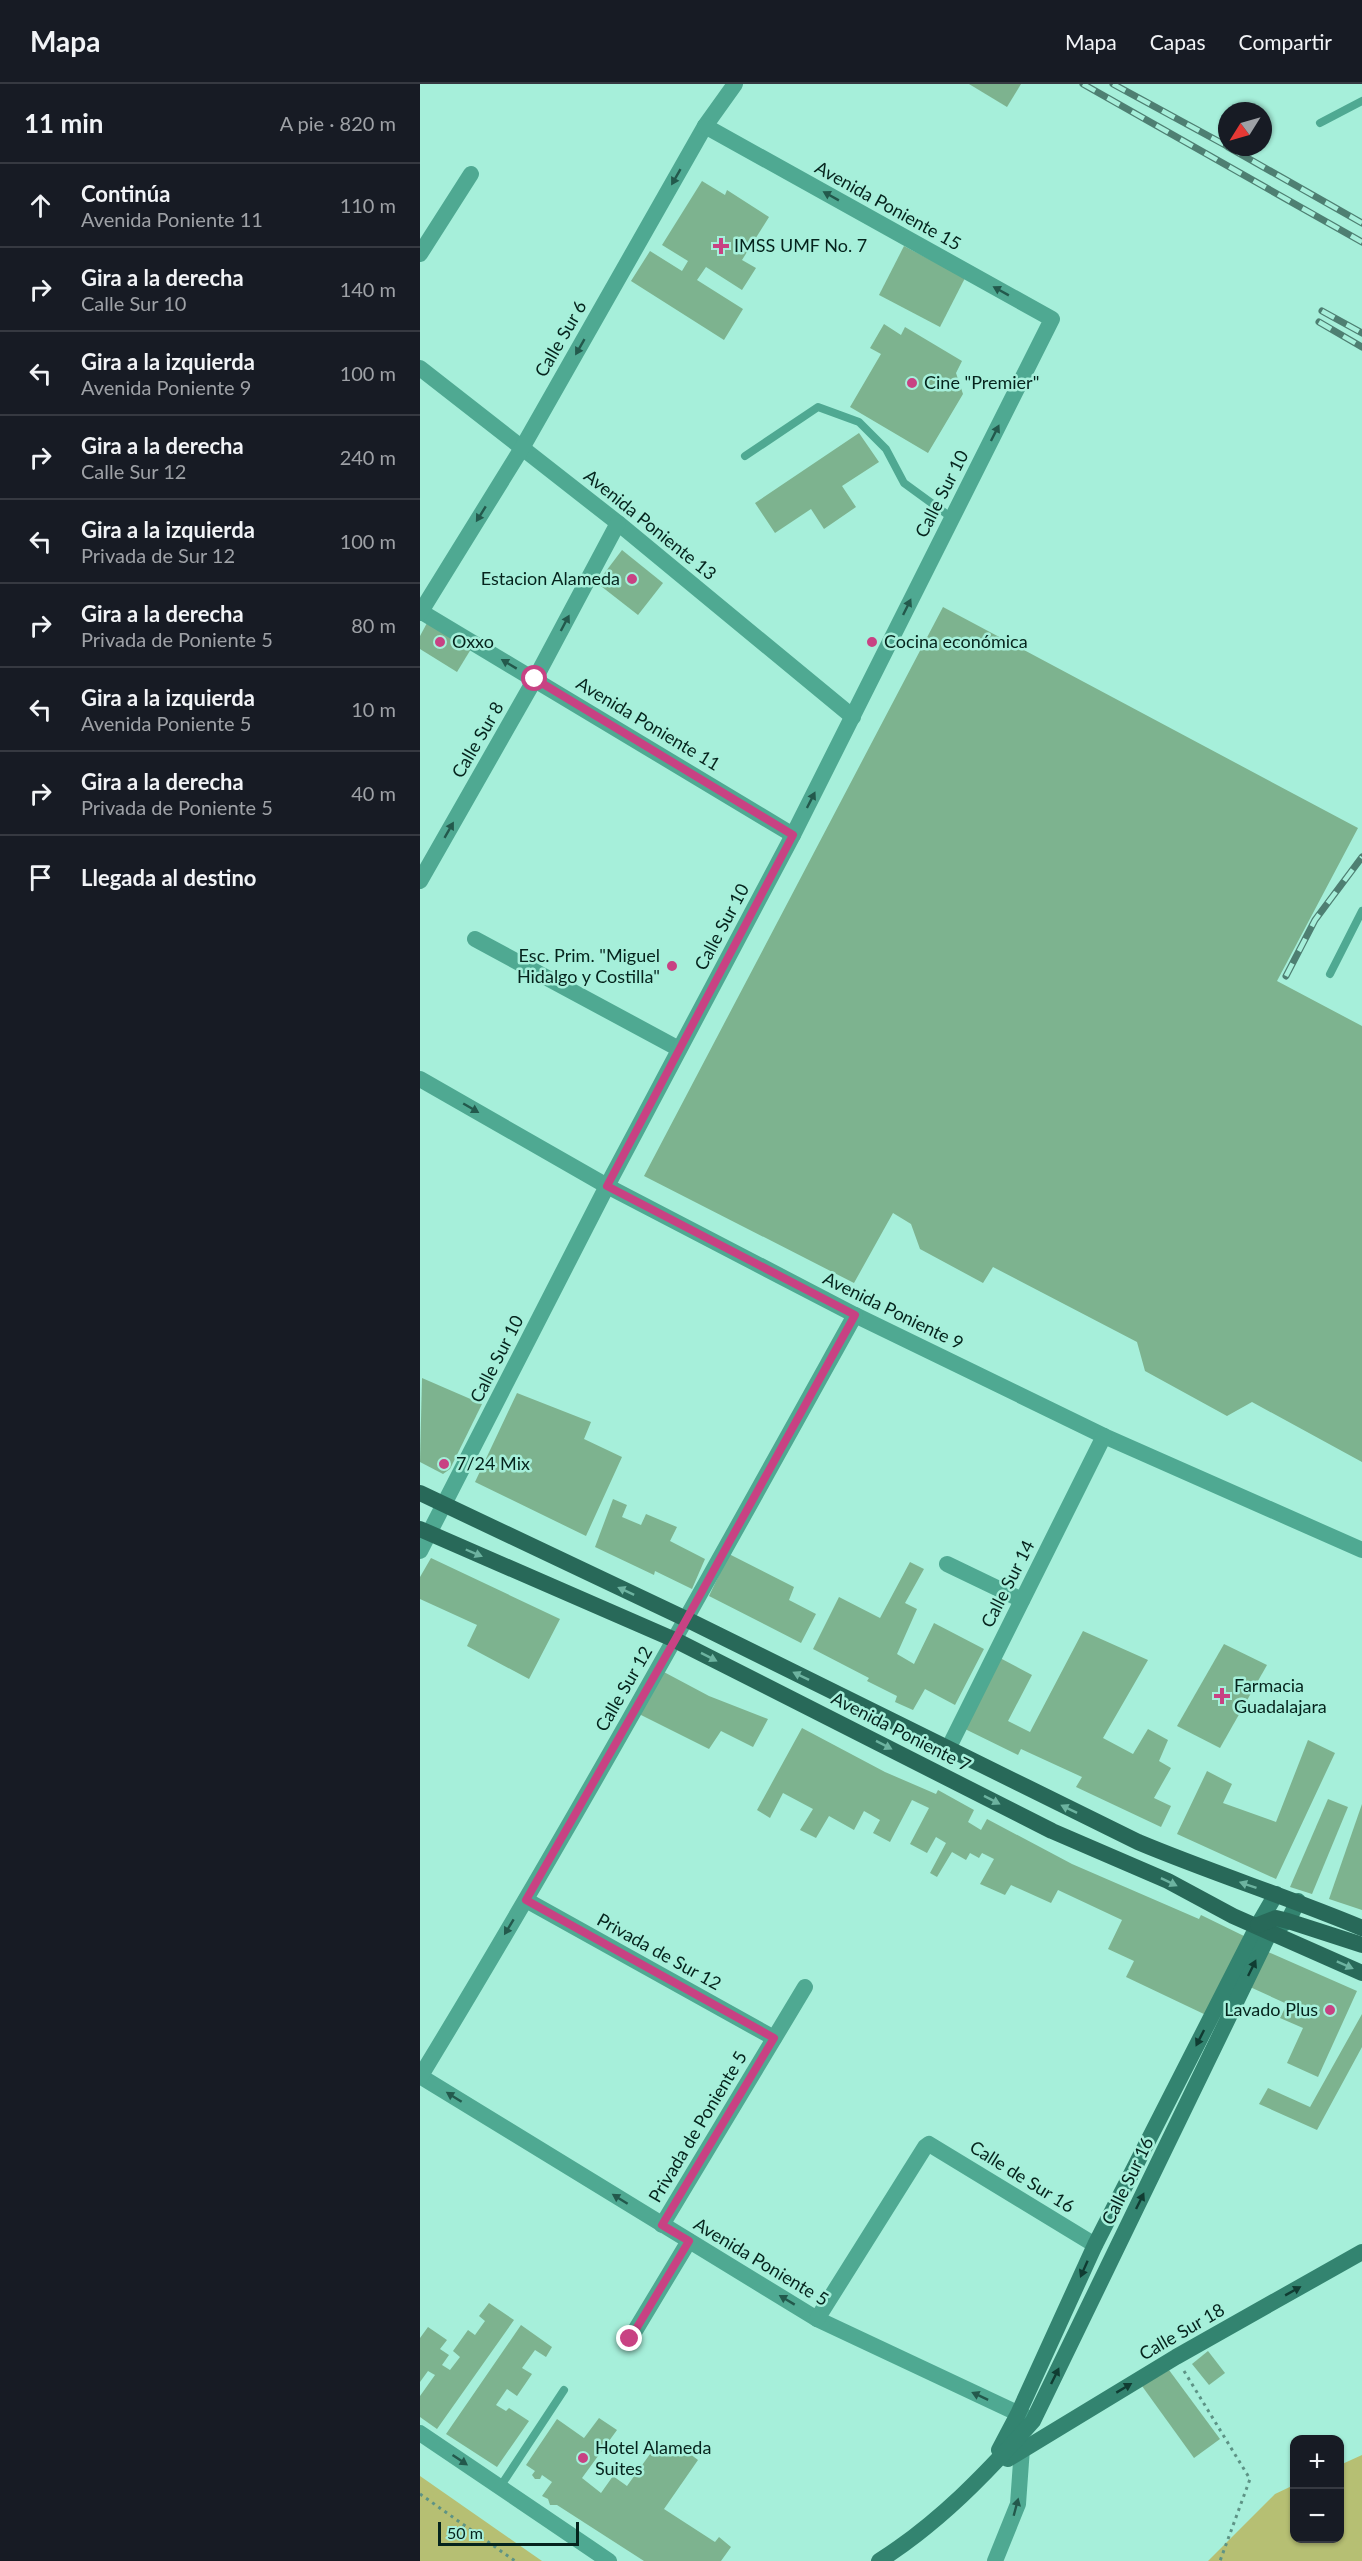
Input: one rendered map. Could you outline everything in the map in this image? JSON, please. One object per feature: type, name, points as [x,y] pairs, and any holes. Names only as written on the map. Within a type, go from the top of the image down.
[{"type":"main road","name":"Avenida Poniente 7","points":[[420,1493],[686,1619],[1138,1842],[1202,1869],[1298,1901],[1362,1928]]},
{"type":"main road","name":"Avenida Poniente 7","points":[[425,1531],[675,1640],[1052,1831],[1168,1881],[1233,1916],[1362,1972]]},
{"type":"main road","name":"Calle Sur 16","points":[[879,2561],[913,2540],[986,2475],[1025,2417],[1264,1928],[1276,1894]]},
{"type":"main road","points":[[1288,1920],[1298,1901]]},
{"type":"main road","points":[[1264,1928],[1276,1918],[1288,1920],[1362,1945]]},
{"type":"main road","name":"Calle Sur 16","points":[[1025,2417],[1095,2245],[1264,1928]]},
{"type":"main road","name":"Calle Sur 18","points":[[986,2475],[1022,2448],[1176,2357],[1362,2252]]},
{"type":"street","name":"Calle Sur 6","points":[[420,612],[522,448],[705,126],[735,84]]},
{"type":"street","name":"Avenida Poniente 15","points":[[705,126],[1052,319]]},
{"type":"street","points":[[420,254],[471,174]]},
{"type":"street","name":"Calle Sur 10","points":[[420,1551],[425,1531],[444,1504],[607,1186],[793,835],[1052,319]]},
{"type":"street","name":"Avenida Poniente 13","points":[[420,368],[618,523],[853,717]]},
{"type":"street","name":"Calle Sur 8","points":[[420,881],[535,679],[618,523]]},
{"type":"street","name":"Avenida Poniente 11","points":[[420,612],[793,835]]},
{"type":"street","points":[[475,939],[679,1049]]},
{"type":"street","name":"Avenida Poniente 9","points":[[420,1079],[607,1186],[855,1315],[1104,1436],[1362,1550]]},
{"type":"street","name":"Calle Sur 12","points":[[420,2076],[526,1900],[675,1640],[855,1315]]},
{"type":"street","name":"Calle Sur 14","points":[[948,1749],[1104,1436]]},
{"type":"street","points":[[948,1564],[1022,1600]]},
{"type":"street","name":"Privada de Sur 12","points":[[526,1900],[774,2038]]},
{"type":"street","name":"Privada de Poniente 5","points":[[662,2225],[805,1987]]},
{"type":"street","name":"Avenida Poniente 5","points":[[420,2076],[817,2319],[1025,2417]]},
{"type":"street","name":"Calle de Sur 16","points":[[817,2319],[929,2144],[1095,2245]]},
{"type":"street","points":[[630,2339],[689,2241]]},
{"type":"street","points":[[420,2433],[609,2561]]},
{"type":"street","points":[[995,2561],[1018,2504],[1022,2448]]},
{"type":"lane","points":[[1320,123],[1362,101]]},
{"type":"lane","points":[[745,456],[818,408],[859,422],[886,449],[904,483],[951,518]]},
{"type":"lane","points":[[1330,974],[1362,911]]},
{"type":"lane","points":[[500,2487],[564,2390]]},
{"type":"path","points":[[1176,2357],[1250,2479],[1220,2561]]},
{"type":"path","points":[[420,2494],[515,2561]]},
{"type":"green space","points":[[1362,2455],[1362,2561],[1208,2561],[1275,2494],[1290,2487],[1290,2543],[1344,2543],[1344,2463]]},
{"type":"green space","points":[[420,2476],[542,2561],[420,2561]]},
{"type":"building","points":[[969,84],[1021,84],[1007,107]]},
{"type":"building","points":[[702,181],[725,195],[727,190],[769,217],[742,260],[756,268],[742,290],[706,267],[697,280],[743,309],[724,340],[631,281],[650,251],[682,271],[688,261],[662,245]]},
{"type":"building","points":[[904,246],[965,278],[940,327],[879,295]]},
{"type":"building","name":"Cine \"Premier\"","points":[[884,324],[901,335],[905,327],[962,361],[956,373],[963,394],[928,453],[850,407],[881,354],[870,348]]},
{"type":"building","points":[[859,433],[879,462],[842,486],[856,507],[824,529],[811,509],[775,533],[755,503]]},
{"type":"building","points":[[622,550],[663,583],[638,615],[597,583]]},
{"type":"building","points":[[943,607],[1358,828],[1277,981],[1362,1026],[1362,1462],[1252,1402],[1227,1416],[1145,1371],[1137,1342],[993,1267],[983,1283],[920,1249],[911,1224],[893,1213],[854,1283],[644,1176]]},
{"type":"building","name":"Oxxo","points":[[427,623],[471,649],[457,672],[420,649],[420,636]]},
{"type":"building","points":[[422,1378],[482,1404],[450,1469],[443,1474],[420,1462]]},
{"type":"building","points":[[517,1393],[591,1422],[584,1439],[622,1457],[586,1536],[475,1482]]},
{"type":"building","points":[[613,1499],[627,1505],[622,1517],[641,1525],[646,1514],[677,1527],[670,1541],[705,1559],[692,1589],[655,1571],[654,1575],[595,1547]]},
{"type":"building","points":[[729,1554],[794,1587],[789,1600],[816,1614],[801,1643],[709,1596]]},
{"type":"building","points":[[431,1558],[560,1619],[529,1679],[467,1646],[477,1625],[420,1599],[420,1577]]},
{"type":"building","points":[[910,1562],[924,1569],[905,1603],[917,1609],[897,1654],[914,1664],[934,1623],[984,1649],[955,1705],[925,1689],[913,1710],[895,1702],[897,1696],[867,1681],[869,1678],[813,1649],[839,1597],[880,1618]]},
{"type":"building","points":[[1083,1631],[1148,1660],[1103,1738],[1133,1754],[1148,1729],[1168,1740],[1159,1761],[1171,1768],[1154,1798],[1171,1806],[1161,1827],[1076,1787],[1082,1777],[1021,1749],[1018,1755],[965,1729],[1000,1658],[1032,1675],[1008,1721],[1030,1732]]},
{"type":"building","name":"Farmacia Guadalajara","points":[[1224,1644],[1267,1665],[1220,1748],[1177,1726]]},
{"type":"building","points":[[662,1671],[709,1696],[768,1719],[753,1747],[721,1731],[709,1749],[639,1714]]},
{"type":"building","points":[[802,1728],[885,1772],[936,1794],[938,1790],[974,1810],[968,1822],[981,1830],[987,1819],[1072,1864],[1199,1919],[1201,1915],[1244,1936],[1206,2015],[1126,1977],[1134,1961],[1108,1949],[1122,1920],[1058,1890],[1051,1903],[1011,1885],[1005,1895],[980,1884],[994,1859],[982,1853],[979,1858],[970,1853],[966,1860],[952,1852],[937,1877],[930,1873],[946,1843],[936,1837],[927,1853],[910,1844],[929,1808],[912,1800],[890,1842],[873,1833],[880,1820],[864,1811],[854,1830],[829,1816],[816,1838],[800,1830],[813,1809],[783,1793],[770,1818],[757,1810]]},
{"type":"building","points":[[1308,1740],[1335,1753],[1276,1879],[1177,1834],[1207,1771],[1232,1784],[1223,1803],[1276,1822]]},
{"type":"building","points":[[1328,1799],[1348,1807],[1312,1894],[1290,1887]]},
{"type":"building","points":[[1362,1804],[1362,1910],[1329,1899]]},
{"type":"building","points":[[1266,1951],[1357,1991],[1318,2077],[1287,2063],[1303,2028],[1280,2018],[1287,2004],[1250,1987]]},
{"type":"building","points":[[1362,2014],[1362,2047],[1317,2130],[1259,2104],[1268,2088],[1310,2107]]},
{"type":"building","points":[[489,2303],[514,2320],[437,2429],[420,2417],[420,2396],[435,2375],[428,2371],[420,2382],[420,2338],[428,2327],[447,2340],[440,2349],[449,2355],[442,2365],[450,2370],[460,2357],[453,2351],[468,2330],[475,2335],[485,2321],[479,2316]]},
{"type":"building","points":[[521,2325],[552,2347],[546,2357],[535,2350],[522,2368],[532,2374],[517,2396],[507,2389],[496,2405],[506,2411],[509,2408],[529,2421],[497,2467],[446,2434]]},
{"type":"building","points":[[1208,2351],[1225,2373],[1209,2385],[1192,2364]]},
{"type":"building","points":[[1169,2370],[1220,2439],[1194,2458],[1142,2386]]},
{"type":"building","points":[[599,2418],[617,2430],[582,2478],[601,2493],[613,2476],[627,2486],[658,2443],[675,2455],[682,2448],[698,2460],[664,2509],[715,2542],[719,2537],[731,2547],[721,2561],[644,2561],[557,2505],[550,2505],[548,2499],[542,2496],[552,2482],[542,2475],[540,2479],[535,2479],[532,2475],[535,2471],[526,2465],[557,2419],[584,2438]]},
{"type":"railway","points":[[1083,84],[1362,242]]},
{"type":"railway","points":[[1113,84],[1218,141]]},
{"type":"railway","points":[[1244,156],[1362,223]]},
{"type":"railway","points":[[1322,311],[1362,333]]},
{"type":"railway","points":[[1319,322],[1362,347]]},
{"type":"railway","points":[[1286,976],[1315,920],[1362,857]]},
{"type":"place","name":"IMSS UMF No. 7","points":[[721,246]]},
{"type":"place","name":"Cine \"Premier\"","points":[[912,383]]},
{"type":"place","name":"Estacion Alameda","points":[[632,579]]},
{"type":"place","name":"Oxxo","points":[[440,642]]},
{"type":"place","name":"Cocina económica","points":[[872,642]]},
{"type":"place","name":"Esc. Prim. \"Miguel Hidalgo y Costilla\"","points":[[672,966]]},
{"type":"place","name":"7/24 Mix","points":[[444,1464]]},
{"type":"place","name":"Farmacia Guadalajara","points":[[1222,1696]]},
{"type":"place","name":"Lavado Plus","points":[[1330,2010]]},
{"type":"place","name":"Hotel Alameda Suites","points":[[583,2458]]},
{"type":"route","points":[[535,679],[793,835],[607,1186],[855,1315],[675,1640],[526,1900],[774,2038],[662,2225],[689,2241],[630,2339]]}]
